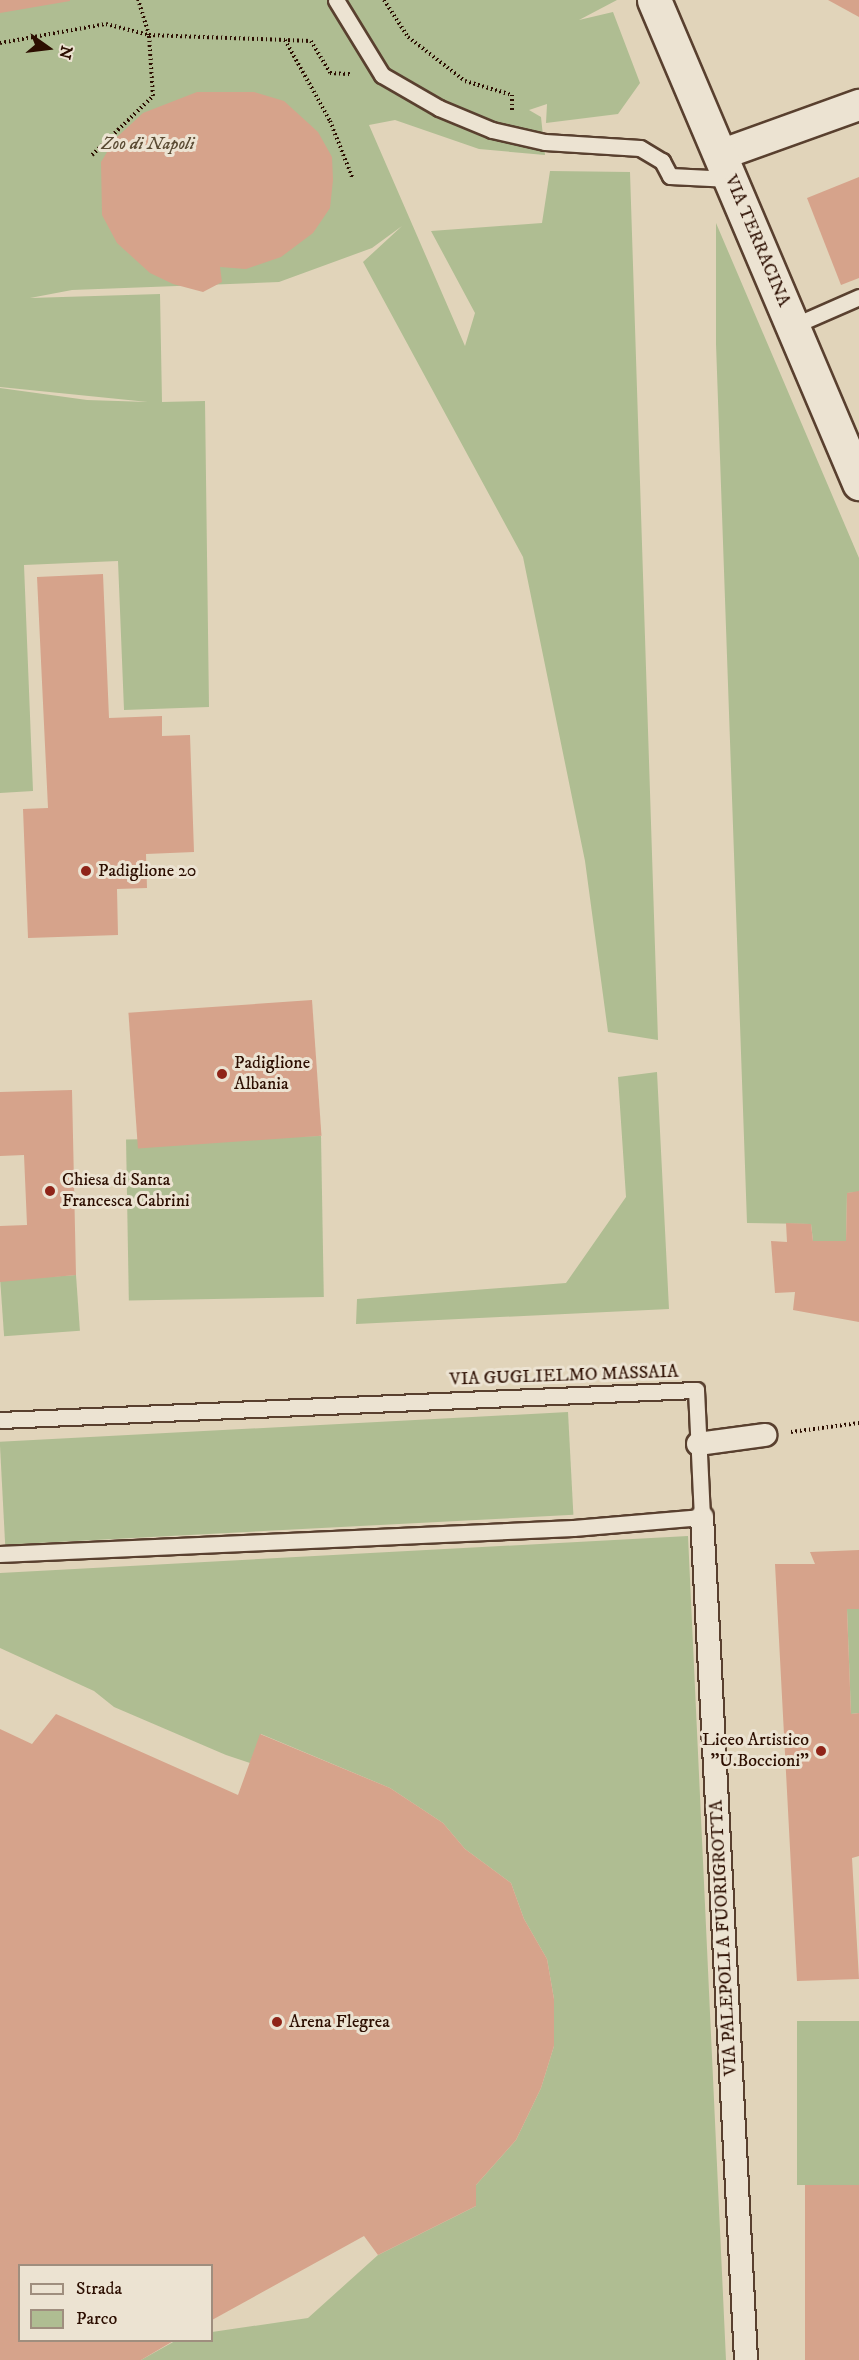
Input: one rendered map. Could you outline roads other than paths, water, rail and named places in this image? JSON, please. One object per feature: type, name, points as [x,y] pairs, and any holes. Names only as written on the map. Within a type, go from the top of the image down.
[{"type":"main road","name":"VIA TERRACINA","points":[[654,0],[859,483]]},
{"type":"street","points":[[725,167],[859,105]]},
{"type":"street","points":[[699,1444],[765,1435]]},
{"type":"street","name":"VIA PALEPOLI A FUORIGROTTA","points":[[702,1517],[746,2360]]},
{"type":"lane","points":[[336,0],[382,75],[439,108],[513,135],[545,142],[640,148],[662,161],[670,176],[725,167]]},
{"type":"lane","points":[[793,326],[859,297]]},
{"type":"lane","name":"VIA GUGLIELMO MASSAIA","points":[[0,1420],[696,1390],[702,1517]]},
{"type":"lane","points":[[0,1554],[573,1528],[702,1517]]},
{"type":"place","name":"Padiglione 20","points":[[86,871]]},
{"type":"place","name":"Padiglione Albania","points":[[222,1074]]},
{"type":"place","name":"Chiesa di Santa Francesca Cabrini","points":[[50,1191]]},
{"type":"place","name":"Liceo Artistico \"U.Boccioni\"","points":[[821,1751]]},
{"type":"place","name":"Arena Flegrea","points":[[277,2022]]},
{"type":"park label","name":"Zoo di Napoli","points":[[148,144]]}]
